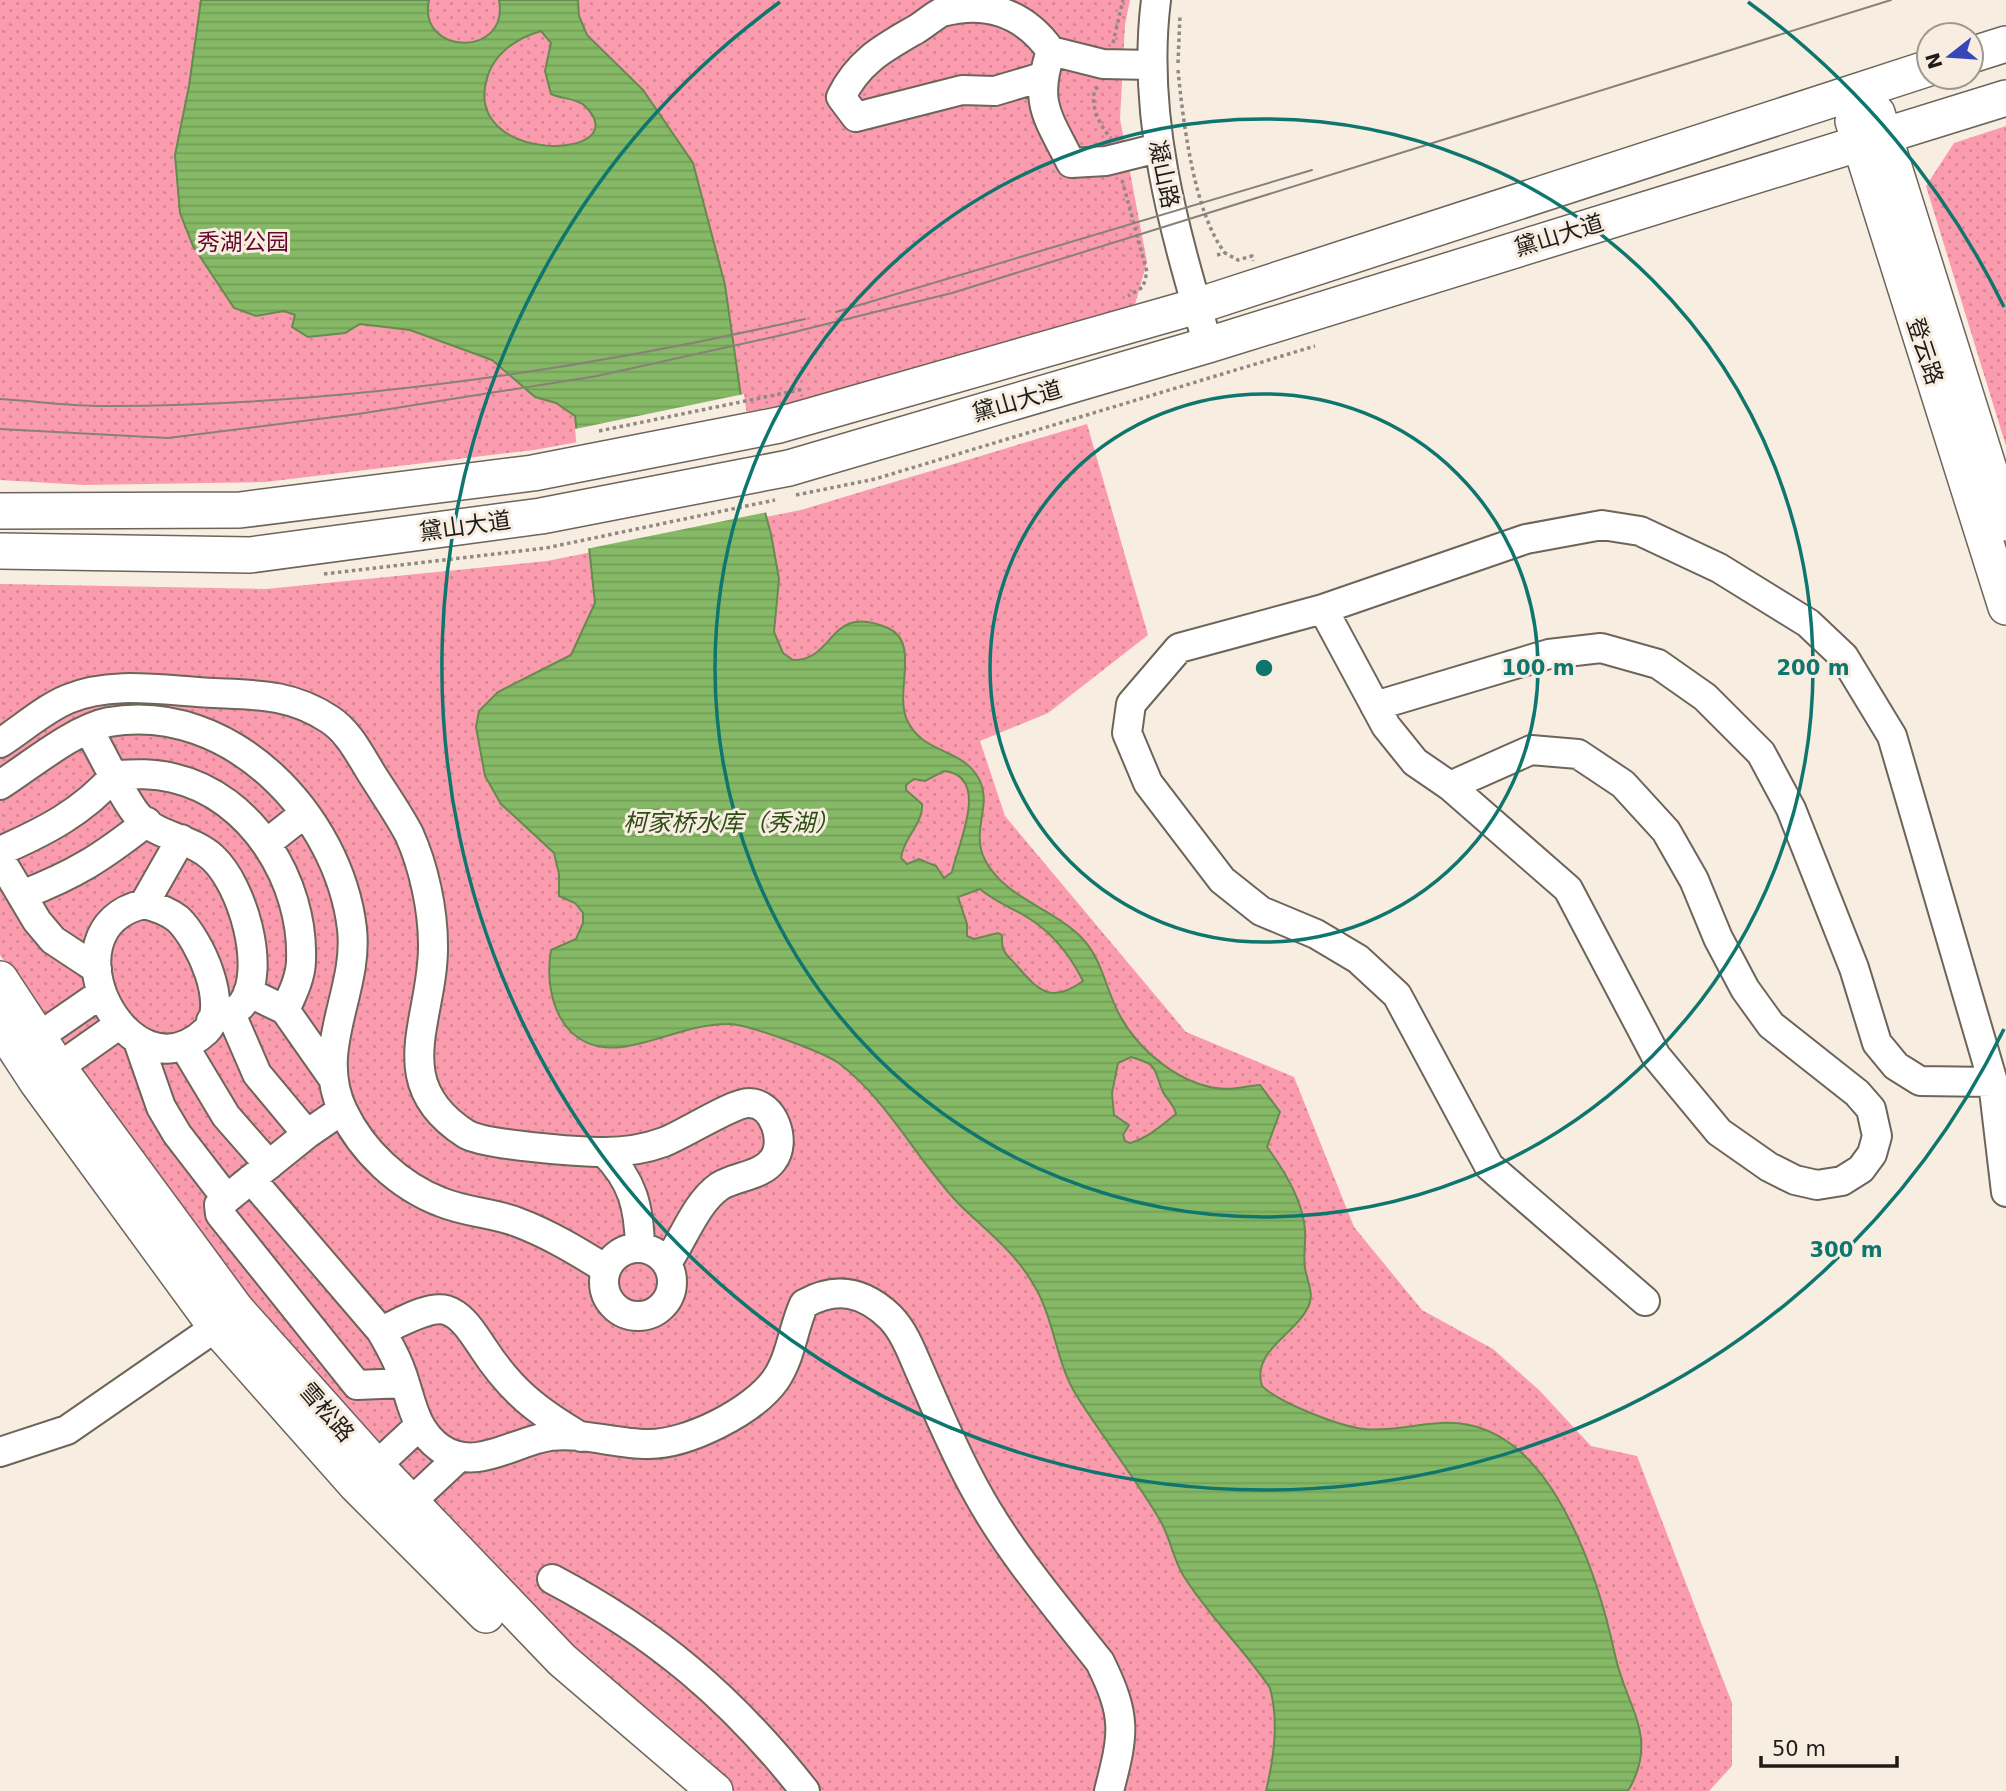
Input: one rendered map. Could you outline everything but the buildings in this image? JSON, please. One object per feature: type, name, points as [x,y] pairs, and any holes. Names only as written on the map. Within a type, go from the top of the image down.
[{"type":"main road","points":[[1985,51],[2006,44]]},
{"type":"main road","name":"黛山大道","points":[[0,511],[240,510],[533,474],[776,410],[1197,306],[1915,72]]},
{"type":"main road","name":"登云路","points":[[1857,90],[2006,607]]},
{"type":"main road","name":"黛山大道","points":[[0,551],[250,555],[544,532],[789,487],[1209,345],[2006,97]]},
{"type":"main road","name":"登云路","points":[[1871,138],[2006,523]]},
{"type":"main road","name":"雪松路","points":[[0,979],[18,1038],[236,1309],[366,1476]]},
{"type":"main road","name":"雪松路","points":[[48,1074],[216,1327],[366,1476],[548,1676],[683,1791]]},
{"type":"main road","name":"雪松路","points":[[400,1512],[562,1660],[715,1791]]},
{"type":"street","name":"凝山路","points":[[1168,2],[1152,65],[1158,148],[1166,191],[1209,345]]},
{"type":"street","points":[[1152,65],[1046,64],[995,91],[962,90],[856,117],[841,97],[852,74],[884,47],[943,12],[975,3],[1003,7],[1035,28],[1046,64],[1043,107],[1071,163],[1106,161],[1158,148]]},
{"type":"street","points":[[1644,1301],[1489,1166],[1397,995],[1357,959],[1316,934],[1261,911],[1222,880],[1148,783],[1127,733],[1132,705],[1180,648],[1323,609],[1526,539],[1602,525],[1640,531],[1719,568],[1808,623],[1844,657],[1892,736],[1993,1082],[2006,1192]]},
{"type":"street","points":[[1323,609],[1386,726],[1415,762],[1450,786],[1568,889],[1656,1056],[1719,1132],[1769,1167],[1795,1180],[1817,1185],[1842,1181],[1861,1169],[1872,1153],[1877,1136],[1871,1109],[1857,1093],[1771,1025],[1729,959],[1694,880],[1666,831],[1623,784],[1578,754],[1531,750],[1450,786]]},
{"type":"street","points":[[1375,706],[1549,654],[1601,648],[1658,664],[1705,697],[1761,753],[1791,809],[1854,968],[1877,1043],[1896,1066],[1920,1081],[1993,1082]]},
{"type":"street","points":[[0,743],[67,699],[105,688],[281,696],[332,720],[352,742],[409,835],[421,871],[433,947],[417,1059],[424,1087],[447,1122],[474,1139],[604,1152],[634,1151],[660,1143],[690,1131],[735,1106],[751,1102],[766,1110],[777,1126],[779,1141],[775,1159],[760,1171],[737,1177],[717,1188],[667,1264]]},
{"type":"street","points":[[0,785],[88,729],[110,722],[166,722],[201,732],[236,746],[275,775],[305,813],[325,846],[341,882],[352,930],[350,977],[331,1046],[334,1080],[342,1110],[379,1161],[405,1185],[441,1203],[513,1221],[546,1233],[606,1269]]},
{"type":"street","points":[[88,729],[138,816],[198,845],[216,860],[240,900],[249,931],[252,963],[248,992],[243,1003],[175,1050],[156,1050],[129,1032]]},
{"type":"street","points":[[0,851],[74,813],[97,796],[114,775],[146,773],[175,778],[207,793],[241,816],[267,843],[289,886],[299,924],[302,962],[285,1010]]},
{"type":"street","points":[[267,843],[305,813]]},
{"type":"street","points":[[22,895],[68,877],[99,860],[146,822]]},
{"type":"street","points":[[144,904],[181,839]]},
{"type":"street","points":[[0,859],[37,921],[53,940],[100,981],[129,1032],[161,1107],[183,1143],[227,1199]]},
{"type":"street","points":[[100,981],[96,951],[101,932],[112,918],[126,908],[144,904],[177,918],[192,935],[213,986],[215,1010],[257,1074],[307,1134]]},
{"type":"street","points":[[18,1038],[100,981]]},
{"type":"street","points":[[248,992],[285,1010],[334,1080]]},
{"type":"street","points":[[48,1074],[129,1032]]},
{"type":"street","points":[[184,1046],[260,1172],[381,1331],[394,1353],[420,1425],[440,1448],[459,1457],[483,1457],[524,1441],[554,1436],[649,1445],[703,1430],[758,1400],[777,1378],[804,1304],[823,1293],[846,1292],[867,1301],[891,1318],[907,1343],[952,1444],[998,1528],[1105,1672],[1122,1721],[1122,1741],[1109,1791]]},
{"type":"street","points":[[342,1110],[307,1134],[219,1205],[220,1214],[357,1385],[405,1382]]},
{"type":"street","points":[[604,1152],[621,1169],[637,1202],[640,1247]]},
{"type":"street","points":[[640,1247],[651,1250],[667,1264],[672,1275],[668,1298],[661,1308],[639,1316],[617,1309],[605,1290],[606,1269],[620,1252],[640,1247]]},
{"type":"street","points":[[381,1331],[431,1311],[445,1310],[452,1313],[473,1334],[498,1371],[523,1400],[583,1438]]},
{"type":"street","points":[[0,1452],[67,1430],[216,1327]]},
{"type":"street","points":[[366,1476],[420,1425]]},
{"type":"street","points":[[400,1512],[459,1457]]},
{"type":"street","points":[[552,1579],[608,1609],[707,1684],[757,1731],[805,1791]]},
{"type":"path","points":[[1113,43],[1123,0]]},
{"type":"path","points":[[1168,2],[1183,120],[1197,182],[1215,240],[1225,253],[1238,260],[1252,256],[1254,263]]},
{"type":"path","points":[[1107,84],[1095,89],[1092,97],[1101,127],[1112,139]]},
{"type":"path","points":[[1116,300],[1143,287],[1148,277],[1141,243],[1120,175]]},
{"type":"path","points":[[1217,255],[1225,253]]},
{"type":"path","points":[[544,532],[789,487],[888,475],[1315,346]]},
{"type":"path","points":[[596,432],[776,410],[813,387]]},
{"type":"green space","name":"秀湖公园","points":[[0,0],[1130,0],[1125,25],[1120,119],[1147,262],[1135,304],[861,391],[534,450],[265,482],[84,485],[0,480]]},
{"type":"green space","points":[[2006,126],[2006,446],[1926,186],[1954,143]]},
{"type":"green space","points":[[1087,424],[1148,635],[1048,713],[980,741],[1005,816],[1186,1032],[1294,1077],[1354,1227],[1422,1310],[1493,1349],[1539,1390],[1591,1446],[1637,1456],[1732,1703],[1732,1766],[1709,1791],[732,1791],[576,1656],[241,1299],[58,1047],[0,955],[0,584],[266,589],[547,561],[801,510]]},
{"type":"water","name":"柯家桥水库（秀湖）","points":[[201,0],[429,0],[429,18],[436,32],[449,40],[464,43],[479,40],[491,32],[499,19],[499,0],[578,0],[579,16],[587,35],[643,90],[693,163],[725,285],[749,453],[771,534],[779,579],[774,632],[783,653],[793,660],[807,658],[818,652],[843,627],[854,622],[868,622],[888,628],[898,635],[905,656],[903,696],[907,720],[922,739],[960,759],[976,774],[984,795],[980,827],[981,849],[994,873],[1016,893],[1079,935],[1097,961],[1125,1025],[1162,1064],[1194,1082],[1211,1087],[1229,1089],[1260,1085],[1280,1112],[1267,1147],[1286,1175],[1301,1208],[1305,1230],[1304,1263],[1311,1296],[1303,1315],[1263,1362],[1260,1373],[1262,1386],[1295,1406],[1353,1427],[1377,1430],[1443,1423],[1469,1425],[1500,1437],[1526,1458],[1549,1485],[1569,1518],[1598,1590],[1620,1674],[1638,1722],[1641,1738],[1637,1772],[1628,1791],[1266,1791],[1274,1740],[1270,1688],[1192,1589],[1161,1522],[1075,1393],[1063,1367],[1045,1309],[1024,1270],[943,1186],[873,1096],[832,1059],[737,1025],[701,1027],[622,1047],[601,1047],[584,1041],[571,1032],[554,1003],[549,968],[551,950],[576,939],[583,923],[583,913],[575,903],[559,896],[559,874],[554,853],[501,804],[485,776],[476,727],[479,711],[498,692],[571,655],[595,603],[575,416],[556,403],[535,397],[492,360],[410,330],[360,324],[345,333],[308,337],[292,327],[295,315],[284,311],[256,316],[234,308],[193,246],[180,213],[175,155],[189,86]],"holes":[[[541,31],[551,43],[545,71],[551,94],[578,101],[585,106],[596,124],[589,137],[571,144],[547,146],[521,140],[499,128],[486,107],[487,78],[495,61],[515,42]],[[944,771],[958,776],[966,785],[969,798],[968,814],[952,872],[944,878],[936,866],[919,859],[907,864],[901,858],[922,811],[922,804],[906,790],[906,785],[914,779],[925,781]],[[980,889],[1033,921],[1062,948],[1083,981],[1063,992],[1040,989],[1006,953],[1002,935],[998,933],[974,939],[967,936],[967,924],[958,897]],[[1131,1057],[1150,1065],[1176,1114],[1149,1135],[1130,1143],[1125,1141],[1123,1135],[1129,1125],[1114,1115],[1112,1093],[1118,1063]]]},
{"type":"pier","points":[[744,394],[752,453],[768,512],[586,549],[575,429]]},
{"type":"tram line","points":[[0,429],[168,438],[358,414],[597,376],[782,335],[952,293],[1891,0]]},
{"type":"tram line","points":[[836,312],[1312,170]]},
{"type":"tram line","points":[[0,399],[111,406],[199,404],[373,392],[547,369],[719,338],[805,319]]}]
